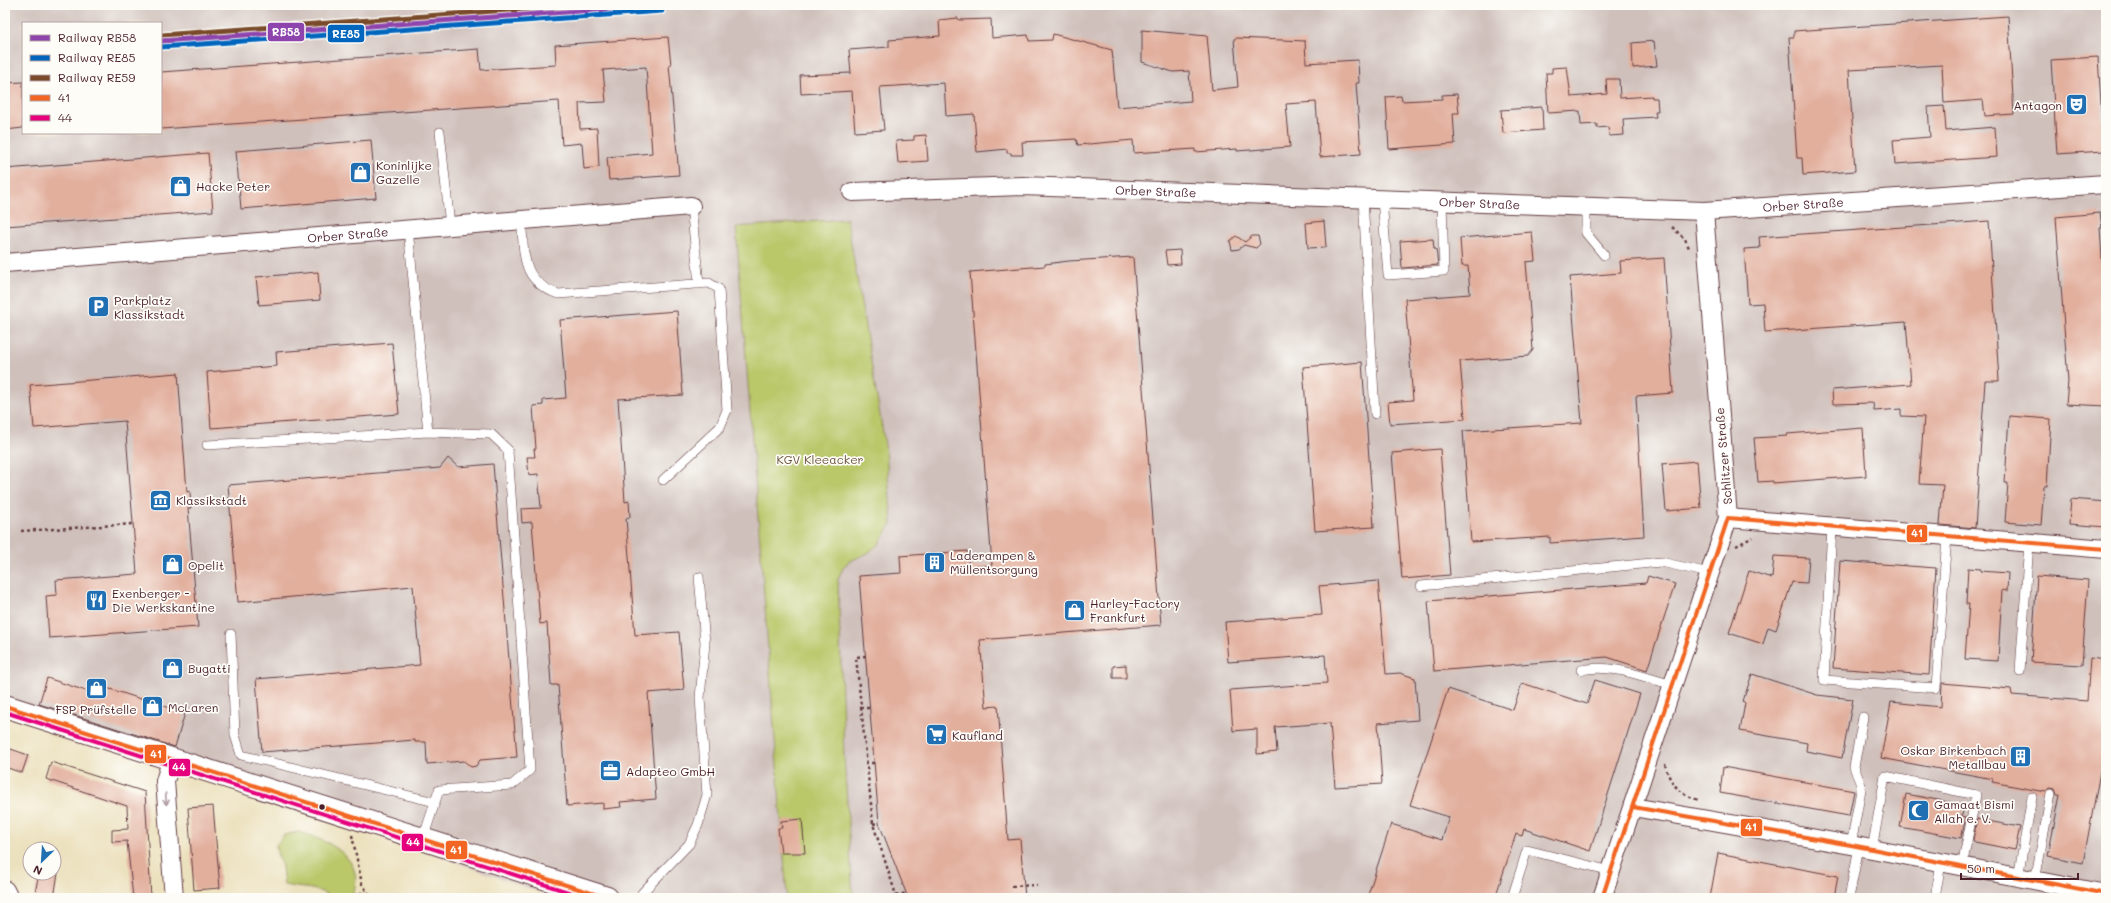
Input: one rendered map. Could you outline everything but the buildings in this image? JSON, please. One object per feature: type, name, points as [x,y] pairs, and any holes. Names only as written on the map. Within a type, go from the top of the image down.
[{"type":"street","name":"Orber Straße","points":[[852,192],[1022,186],[1704,211],[2106,184]]},
{"type":"street","name":"Orber Straße","points":[[5,263],[691,206]]},
{"type":"street","name":"Schlitzer Straße","points":[[1602,898],[1728,518],[1704,211]]},
{"type":"street","points":[[1728,518],[2106,549]]},
{"type":"street","points":[[5,706],[607,898]]},
{"type":"street","points":[[171,760],[165,781],[174,898]]},
{"type":"street","points":[[1633,807],[2026,879],[2063,892],[2106,894]]},
{"type":"street","points":[[5,890],[9,898]]},
{"type":"lane","points":[[440,132],[450,226]]},
{"type":"lane","points":[[1363,198],[1375,414]]},
{"type":"lane","points":[[1382,199],[1388,275],[1444,271],[1442,201]]},
{"type":"lane","points":[[691,206],[700,284]]},
{"type":"lane","points":[[1586,206],[1586,233],[1604,255]]},
{"type":"lane","points":[[521,220],[529,273],[537,283],[558,294],[709,283],[715,285],[719,289],[726,415],[720,427],[663,480]]},
{"type":"lane","points":[[408,229],[428,432]]},
{"type":"lane","points":[[207,445],[428,432],[491,434],[508,450],[530,770],[512,785],[438,790],[423,839]]},
{"type":"lane","points":[[1832,527],[1824,680],[1936,688],[1947,536]]},
{"type":"lane","points":[[2020,671],[2029,543]]},
{"type":"lane","points":[[1421,586],[1660,562],[1709,573]]},
{"type":"lane","points":[[640,898],[642,893],[689,844],[698,825],[707,795],[700,698],[704,643],[699,577]]},
{"type":"lane","points":[[231,634],[235,735],[241,755],[435,802]]},
{"type":"lane","points":[[1581,670],[1595,667],[1612,669],[1673,686]]},
{"type":"lane","points":[[1860,848],[1861,785],[1854,772],[1854,767],[1863,717]]},
{"type":"lane","points":[[1849,898],[1860,848],[1886,776],[1976,795],[1962,867]]},
{"type":"lane","points":[[2026,879],[2051,794]]},
{"type":"lane","points":[[2026,879],[2032,797]]},
{"type":"lane","points":[[1512,898],[1527,850],[1611,871]]},
{"type":"lane","points":[[1935,898],[1941,863]]},
{"type":"path","points":[[21,531],[133,524]]},
{"type":"path","points":[[866,656],[856,657],[872,824],[896,897],[906,893]]},
{"type":"path","points":[[860,708],[870,708]]},
{"type":"path","points":[[866,763],[874,762]]},
{"type":"path","points":[[355,817],[351,829],[362,884],[372,898]]},
{"type":"path","points":[[872,824],[879,824]]},
{"type":"path","points":[[1012,886],[1037,885]]},
{"type":"path","points":[[355,898],[366,889]]},
{"type":"shaded area","points":[[5,5],[2106,5],[2106,898],[853,898],[844,755],[838,579],[843,568],[848,562],[873,550],[883,540],[889,530],[847,219],[736,227],[787,898],[555,898],[5,700]]},
{"type":"green space","name":"KGV Kleeacker","points":[[847,219],[886,451],[892,524],[879,544],[868,553],[848,562],[843,568],[838,579],[844,755],[853,898],[787,898],[736,227]]},
{"type":"green space","points":[[299,832],[322,840],[343,853],[355,872],[356,884],[352,897],[332,898],[321,891],[284,885],[282,867],[276,845],[284,835]]},
{"type":"rail line","name":"RE59","points":[[162,35],[578,5]]},
{"type":"rail line","name":"RB58","points":[[162,41],[662,5]]},
{"type":"rail line","name":"RE85","points":[[162,47],[662,11]]},
{"type":"transit line","name":"41","points":[[1728,518],[2106,549]]},
{"type":"transit line","name":"41","points":[[1602,898],[1728,518]]},
{"type":"transit line","name":"41","points":[[5,706],[607,898]]},
{"type":"transit line","name":"44","points":[[5,712],[587,898]]},
{"type":"transit line","name":"41","points":[[1633,807],[1851,845],[2106,894]]},
{"type":"place","name":"Antagon","points":[[2077,105]]},
{"type":"place","name":"Koninlijke Gazelle","points":[[360,172]]},
{"type":"place","name":"Hacke Peter","points":[[181,186]]},
{"type":"place","name":"Parkplatz Klassikstadt","points":[[98,307]]},
{"type":"place","name":"Klassikstadt","points":[[161,500]]},
{"type":"place","name":"Laderampen & Müllentsorgung","points":[[934,562]]},
{"type":"place","name":"Opelit","points":[[173,565]]},
{"type":"place","name":"Exenberger - Die Werkskantine","points":[[97,600]]},
{"type":"place","name":"Harley-Factory Frankfurt","points":[[1074,610]]},
{"type":"place","name":"Bugatti","points":[[172,668]]},
{"type":"place","name":"FSP Prüfstelle","points":[[96,688]]},
{"type":"place","name":"McLaren","points":[[153,707]]},
{"type":"place","name":"Kaufland","points":[[936,735]]},
{"type":"place","name":"Oskar Birkenbach Metallbau","points":[[2021,757]]},
{"type":"place","name":"Adapteo GmbH","points":[[611,771]]},
{"type":"place","name":"Gamaat Bismi Allah e. V.","points":[[1918,811]]}]
